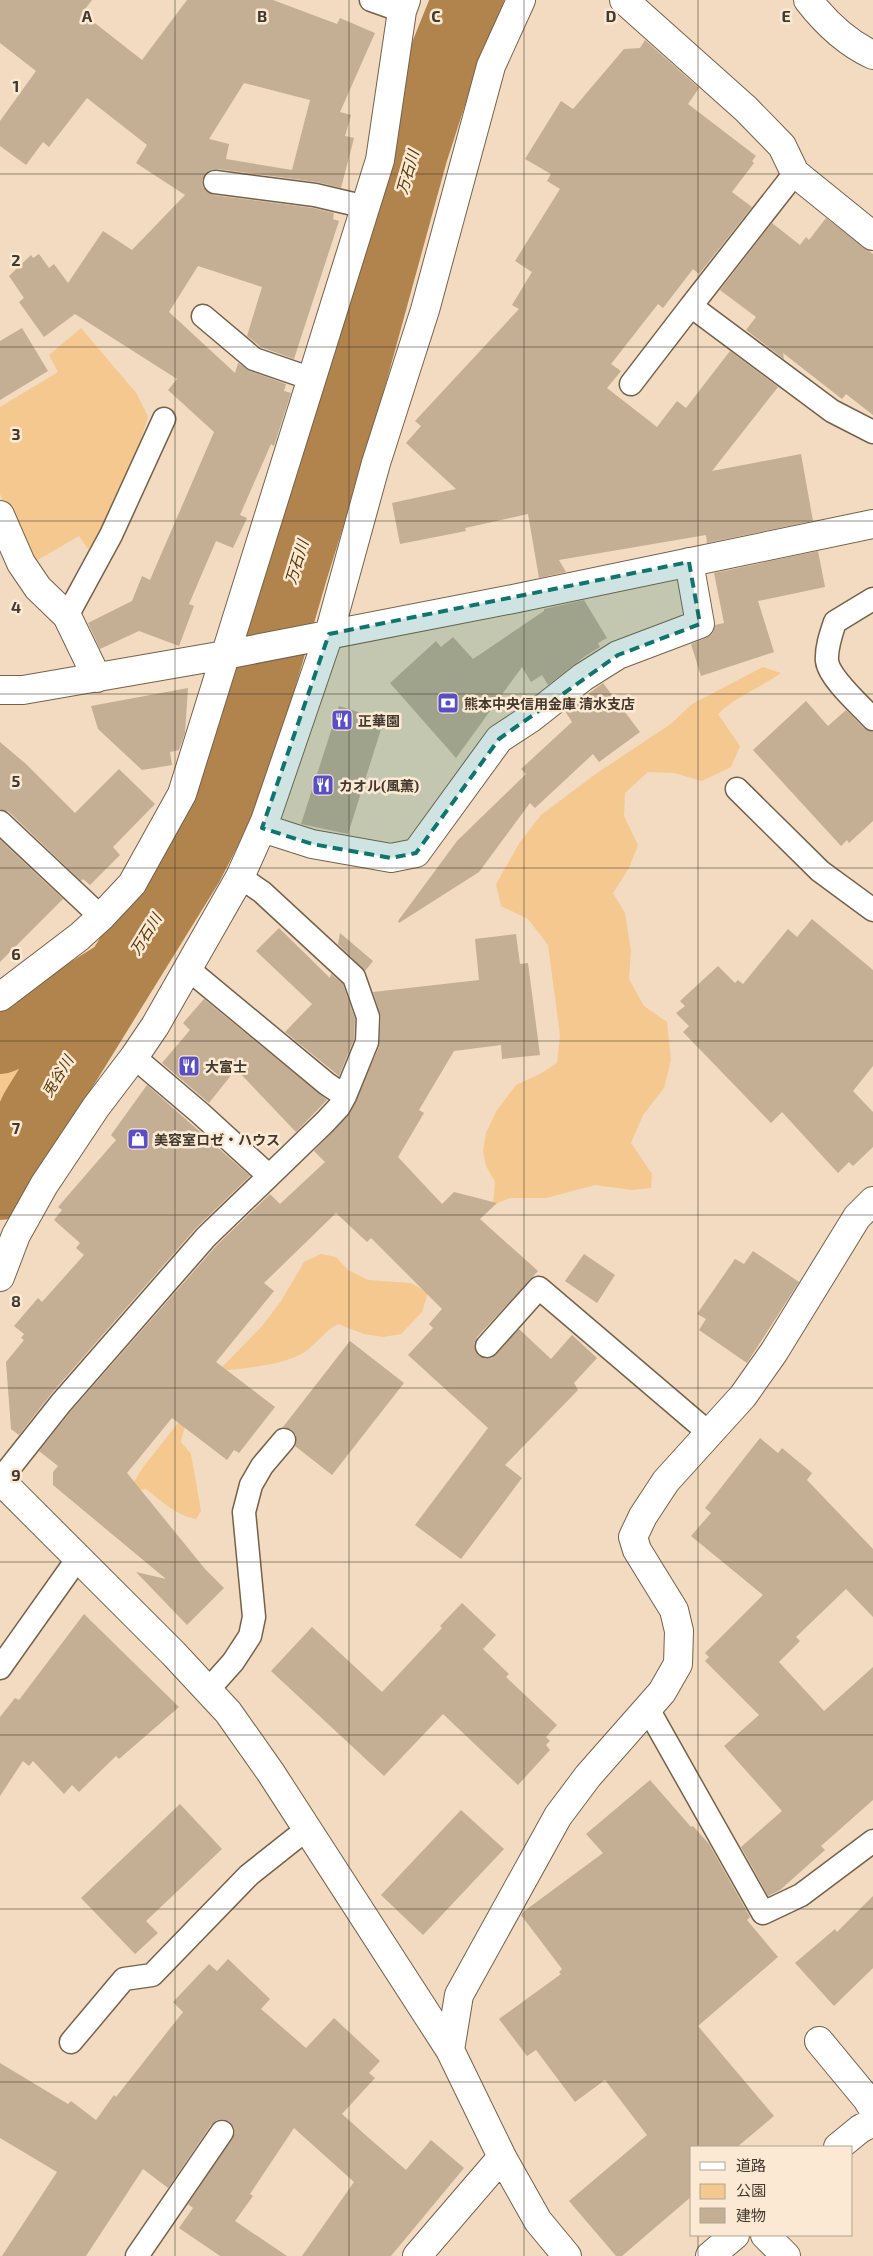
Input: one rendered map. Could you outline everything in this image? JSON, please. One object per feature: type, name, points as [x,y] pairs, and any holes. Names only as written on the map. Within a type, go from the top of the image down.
[{"type":"street","points":[[0,1277],[16,1235],[44,1186],[96,1107],[155,1026],[240,877],[262,828],[319,636],[424,310],[491,66],[521,0]]},
{"type":"street","points":[[624,0],[746,109],[782,146],[795,173],[873,236]]},
{"type":"street","points":[[808,0],[821,17],[860,49],[873,55]]},
{"type":"street","points":[[2,993],[101,917],[132,884],[182,794],[232,654],[312,379],[380,160],[404,5]]},
{"type":"street","points":[[0,515],[20,563],[38,588],[67,616],[96,678]]},
{"type":"street","points":[[0,690],[23,690],[232,654],[513,599],[873,524]]},
{"type":"street","points":[[262,828],[312,844],[391,858],[416,853],[499,739],[531,718],[583,677],[618,654],[700,624],[689,562]]},
{"type":"street","points":[[450,2050],[459,1995],[558,1816],[588,1776],[662,1692],[678,1664],[679,1630],[674,1610],[637,1550],[633,1537],[643,1516],[666,1481],[743,1396],[857,1217],[873,1201]]},
{"type":"street","points":[[0,1480],[228,1712],[307,1829],[450,2050],[502,2157],[538,2221],[567,2256]]},
{"type":"street","points":[[819,2040],[873,2109]]},
{"type":"street","points":[[839,2146],[860,2129],[873,2122]]},
{"type":"street","points":[[417,2256],[502,2157]]},
{"type":"street","points":[[710,2256],[734,2236]]},
{"type":"street","points":[[766,2236],[786,2256]]},
{"type":"lane","points":[[371,0],[404,5]]},
{"type":"lane","points":[[631,384],[795,173]]},
{"type":"lane","points":[[215,182],[315,195],[366,208]]},
{"type":"lane","points":[[691,306],[832,411],[873,432]]},
{"type":"lane","points":[[203,316],[254,359],[312,379]]},
{"type":"lane","points":[[67,616],[111,535],[164,419]]},
{"type":"lane","points":[[873,598],[835,622],[829,641],[827,662],[834,676],[873,719]]},
{"type":"lane","points":[[737,788],[820,872],[873,910]]},
{"type":"lane","points":[[0,822],[101,917]]},
{"type":"lane","points":[[0,1480],[61,1403],[206,1237],[339,1107],[367,1042],[368,1018],[354,977],[262,892],[240,877]]},
{"type":"lane","points":[[187,968],[327,1084],[345,1096]]},
{"type":"lane","points":[[134,1057],[200,1113],[268,1175]]},
{"type":"lane","points":[[487,1346],[539,1288],[709,1433]]},
{"type":"lane","points":[[208,1690],[233,1662],[250,1636],[254,1617],[244,1512],[251,1485],[262,1466],[284,1440]]},
{"type":"lane","points":[[0,1668],[78,1558]]},
{"type":"lane","points":[[648,1709],[763,1913],[801,1895],[873,1841]]},
{"type":"lane","points":[[72,2042],[124,1979],[152,1976],[249,1875],[307,1829]]},
{"type":"lane","points":[[137,2256],[222,2132]]},
{"type":"highlighted area","points":[[689,562],[700,624],[618,655],[499,739],[416,853],[391,858],[312,844],[262,828],[329,634]]},
{"type":"green space","points":[[81,328],[137,394],[148,417],[139,446],[101,535],[88,549],[79,536],[34,562],[11,524],[0,494],[0,407],[58,372],[49,355]]},
{"type":"green space","points":[[763,667],[781,673],[732,702],[718,714],[740,746],[731,767],[702,781],[674,773],[648,772],[625,793],[624,816],[638,845],[629,868],[613,893],[625,913],[631,951],[629,979],[644,1006],[667,1022],[671,1060],[664,1088],[643,1115],[631,1143],[652,1174],[651,1188],[632,1190],[595,1185],[546,1198],[510,1198],[493,1205],[495,1182],[486,1166],[483,1151],[486,1133],[497,1110],[516,1085],[540,1074],[557,1063],[560,1035],[548,945],[528,919],[501,906],[496,884],[520,842],[541,815],[597,773],[672,723],[692,704]]},
{"type":"green space","points":[[63,1027],[69,1032],[0,1139],[0,1060]]},
{"type":"green space","points":[[321,1254],[336,1257],[348,1270],[368,1280],[411,1283],[428,1293],[422,1312],[401,1334],[383,1337],[364,1334],[338,1324],[306,1351],[289,1359],[268,1365],[227,1370],[198,1403],[188,1421],[181,1442],[191,1454],[201,1511],[196,1519],[182,1515],[146,1489],[128,1491],[144,1466],[223,1366],[263,1325],[281,1301],[304,1262]]},
{"type":"building","points":[[0,0],[92,0],[82,13],[142,60],[187,0],[273,0],[337,24],[340,18],[375,33],[340,112],[351,115],[345,136],[354,138],[341,188],[317,182],[217,169],[210,170],[202,180],[203,187],[213,195],[313,208],[334,213],[333,219],[339,221],[294,359],[261,347],[247,336],[262,287],[198,266],[169,312],[235,373],[238,363],[250,371],[286,384],[284,391],[291,393],[274,446],[271,444],[240,515],[247,518],[233,548],[216,541],[189,604],[194,606],[179,646],[139,631],[100,649],[88,623],[132,601],[142,576],[150,580],[214,432],[168,390],[177,379],[75,314],[44,337],[19,302],[24,298],[9,276],[31,255],[33,258],[39,254],[49,268],[54,264],[68,283],[103,231],[132,250],[185,195],[136,163],[147,145],[87,98],[49,147],[43,142],[26,165],[0,146],[0,121],[36,71],[0,43]],"holes":[[[244,83],[310,100],[292,170],[226,159],[229,144],[209,139]]]},
{"type":"building","points":[[645,40],[699,88],[688,104],[756,156],[752,161],[754,163],[732,192],[752,207],[699,274],[693,269],[663,308],[658,304],[611,364],[621,371],[607,388],[657,427],[677,401],[686,408],[730,351],[778,387],[712,471],[801,454],[813,521],[707,543],[706,535],[559,560],[566,572],[539,578],[528,514],[465,528],[466,531],[400,544],[392,503],[456,489],[406,443],[421,426],[415,421],[519,309],[512,305],[532,272],[515,261],[560,189],[547,181],[551,174],[525,159],[561,101],[573,109],[624,49],[640,48]]},
{"type":"building","points":[[826,218],[873,254],[873,415],[846,394],[842,399],[783,353],[784,359],[746,330],[756,317],[720,290],[772,223],[800,245],[806,237],[809,240]]},
{"type":"building","points":[[22,328],[48,371],[0,400],[0,341]]},
{"type":"building","points":[[818,551],[825,587],[758,601],[774,652],[701,676],[691,644],[712,634],[715,625],[724,623],[714,573]]},
{"type":"building","points":[[584,600],[607,638],[598,643],[600,647],[548,685],[542,675],[531,682],[522,667],[456,758],[390,683],[436,641],[441,647],[453,637],[473,659],[544,611],[544,609]]},
{"type":"building","points":[[603,683],[640,732],[599,762],[593,754],[535,808],[530,803],[479,872],[399,923],[398,921],[457,841],[526,774],[521,769],[572,722],[565,711]]},
{"type":"building","points":[[188,688],[185,733],[179,750],[170,752],[172,765],[142,770],[98,729],[91,706]]},
{"type":"building","points":[[806,701],[828,726],[846,710],[864,728],[873,732],[873,821],[849,843],[847,840],[841,846],[753,750]]},
{"type":"building","points":[[339,706],[384,720],[348,834],[301,824]]},
{"type":"building","points":[[0,742],[26,764],[75,813],[119,769],[155,804],[113,847],[120,855],[90,885],[83,879],[81,881],[9,812],[0,809]]},
{"type":"building","points":[[0,840],[63,899],[0,962]]},
{"type":"building","points":[[812,919],[873,970],[873,1066],[853,1091],[873,1112],[873,1147],[853,1166],[849,1162],[838,1173],[782,1112],[771,1123],[683,1032],[689,1026],[676,1013],[685,1006],[680,1001],[718,966],[735,983],[738,980],[743,984],[788,929],[797,937]]},
{"type":"building","points":[[279,928],[330,978],[331,974],[343,984],[355,1019],[354,1039],[339,1076],[285,1032],[312,1004],[256,951]]},
{"type":"building","points":[[340,933],[373,961],[365,971],[338,944]]},
{"type":"building","points":[[516,934],[520,964],[528,963],[540,1055],[502,1059],[501,1045],[454,1051],[419,1110],[424,1113],[398,1157],[442,1204],[454,1192],[497,1203],[480,1219],[538,1271],[477,1337],[474,1344],[478,1355],[485,1359],[492,1358],[519,1329],[551,1359],[572,1335],[597,1358],[574,1383],[578,1390],[505,1465],[522,1478],[461,1559],[415,1525],[488,1428],[408,1355],[433,1328],[429,1324],[442,1309],[371,1238],[367,1242],[336,1213],[264,1283],[274,1291],[216,1362],[275,1407],[239,1453],[234,1450],[227,1460],[172,1418],[127,1473],[205,1569],[224,1588],[187,1625],[136,1572],[166,1579],[53,1485],[53,1472],[58,1466],[39,1451],[71,1411],[216,1246],[270,1194],[280,1204],[325,1162],[314,1151],[350,1113],[379,1047],[381,1017],[373,992],[479,980],[475,939]]},
{"type":"building","points":[[204,999],[327,1100],[296,1132],[236,1069],[209,1103],[162,1063],[190,1030],[183,1023]]},
{"type":"building","points":[[147,1085],[250,1176],[196,1228],[51,1394],[19,1435],[11,1429],[6,1362],[24,1340],[21,1338],[24,1334],[14,1326],[38,1298],[42,1302],[84,1255],[76,1248],[80,1243],[54,1220],[62,1210],[58,1207],[116,1140],[111,1135]]},
{"type":"building","points":[[753,1251],[799,1282],[747,1363],[699,1330],[706,1319],[697,1314],[735,1259],[744,1264]]},
{"type":"building","points":[[584,1254],[615,1275],[597,1303],[565,1281]]},
{"type":"building","points":[[350,1341],[404,1383],[332,1475],[295,1446],[296,1435],[292,1430],[283,1427]]},
{"type":"building","points":[[760,1438],[778,1453],[782,1448],[812,1473],[807,1480],[873,1549],[873,1617],[846,1589],[796,1637],[800,1641],[779,1662],[824,1711],[873,1667],[873,1800],[821,1846],[825,1850],[780,1890],[768,1896],[741,1847],[782,1811],[724,1746],[759,1715],[705,1661],[709,1657],[705,1653],[763,1595],[691,1536],[711,1513],[705,1508]]},
{"type":"building","points":[[462,1603],[496,1635],[483,1649],[509,1674],[506,1677],[557,1725],[546,1737],[550,1741],[546,1745],[550,1750],[518,1785],[443,1714],[384,1776],[271,1671],[312,1627],[382,1692],[442,1628],[440,1626]]},
{"type":"building","points":[[84,1614],[179,1707],[119,1759],[116,1756],[79,1792],[72,1785],[64,1794],[33,1761],[29,1766],[23,1761],[0,1796],[0,1717],[15,1698],[19,1700]]},
{"type":"building","points":[[650,1780],[691,1827],[693,1826],[709,1844],[750,1917],[747,1920],[778,1957],[698,2026],[774,2116],[738,2146],[690,2146],[690,2198],[622,2256],[616,2256],[569,2201],[647,2135],[605,2080],[575,2102],[536,2050],[527,2056],[499,2019],[561,1974],[559,1972],[562,1969],[521,1915],[603,1853],[586,1834]]},
{"type":"building","points":[[180,1804],[222,1849],[146,1921],[158,1933],[135,1954],[81,1898]]},
{"type":"building","points":[[461,1810],[504,1849],[423,1935],[381,1895]]},
{"type":"building","points":[[873,1896],[873,1968],[834,2006],[795,1963],[835,1929],[837,1932]]},
{"type":"building","points":[[228,1959],[270,1999],[261,2009],[306,2048],[334,2018],[380,2061],[369,2073],[375,2078],[342,2114],[370,2139],[406,2170],[431,2140],[464,2168],[391,2256],[302,2256],[354,2182],[294,2128],[250,2194],[253,2196],[235,2221],[287,2256],[220,2256],[179,2228],[193,2208],[188,2204],[235,2133],[234,2127],[230,2122],[223,2119],[217,2120],[211,2125],[168,2188],[143,2169],[86,2256],[2,2256],[57,2172],[0,2138],[0,2063],[68,2104],[71,2101],[96,2120],[114,2095],[116,2097],[183,2012],[173,2002],[209,1964],[217,1971]]},
{"type":"waterway","name":"万石川","points":[[0,1184],[36,1110],[188,864],[230,783],[292,570],[340,415],[412,152],[434,84],[468,0]]},
{"type":"waterway","name":"万石川","points":[[0,1038],[62,1010],[116,976]]},
{"type":"place","name":"熊本中央信用金庫 清水支店","points":[[448,703]]},
{"type":"place","name":"正華園","points":[[342,720]]},
{"type":"place","name":"カオル(風薫)","points":[[323,785]]},
{"type":"place","name":"大富士","points":[[189,1066]]},
{"type":"place","name":"美容室ロゼ・ハウス","points":[[138,1139]]},
{"type":"water label","name":"兎谷川","points":[[57,1076]]}]
